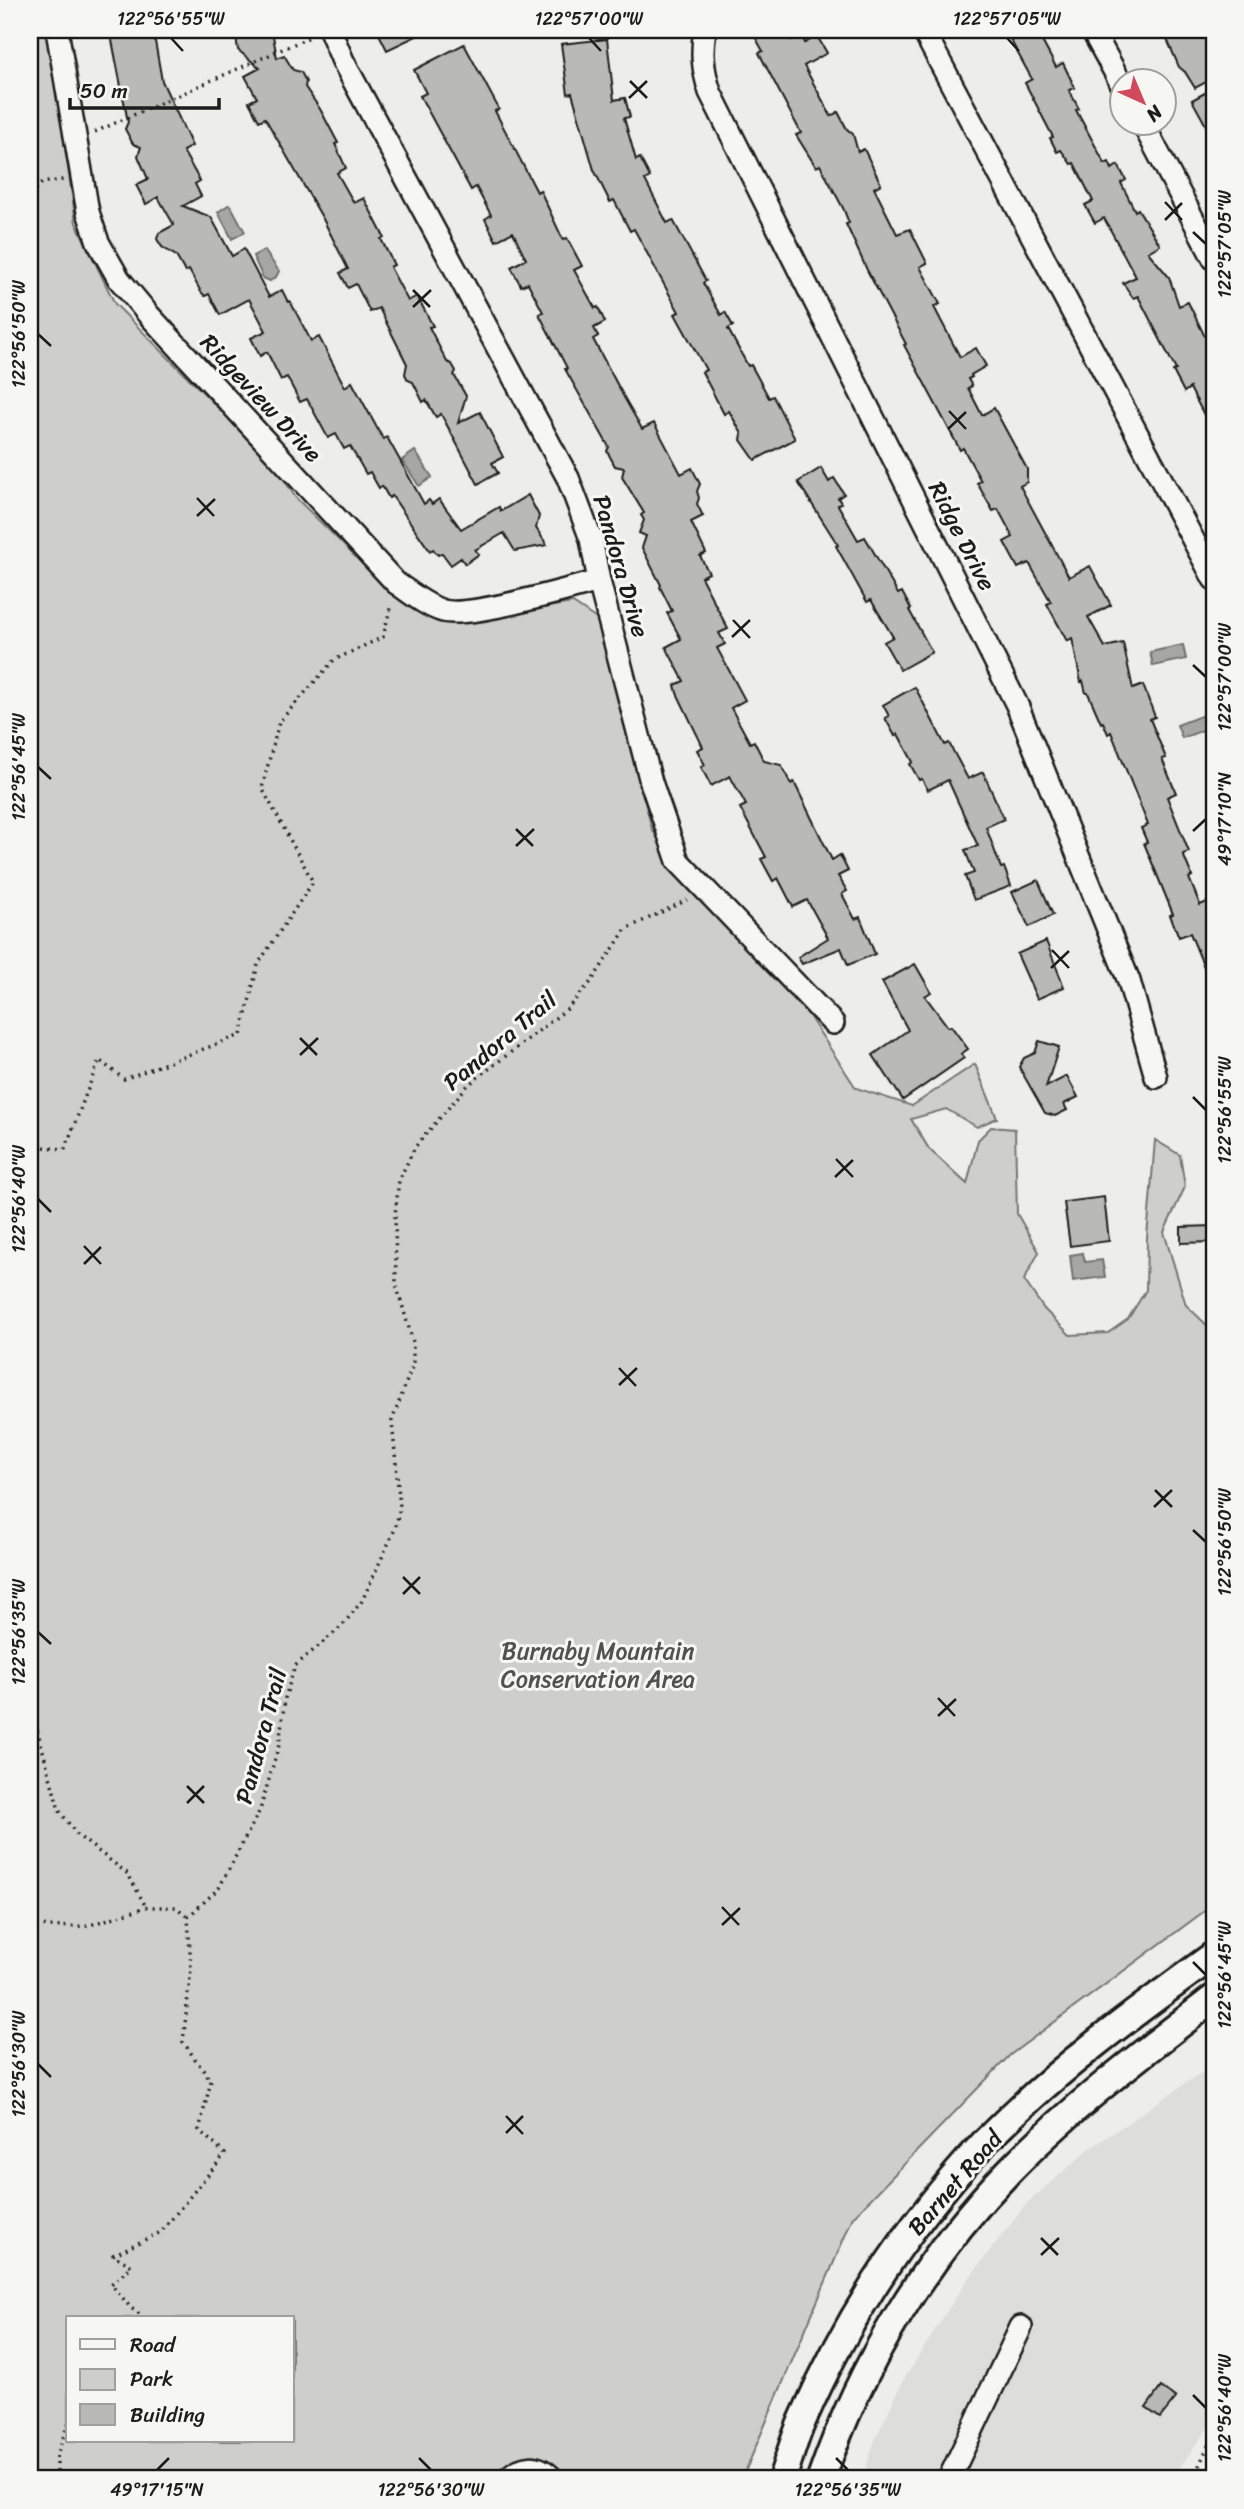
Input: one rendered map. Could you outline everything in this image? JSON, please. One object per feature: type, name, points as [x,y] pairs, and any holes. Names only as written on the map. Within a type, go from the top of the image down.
[{"type":"main road","name":"Barnet Road","points":[[782,2479],[802,2421],[839,2343],[881,2273],[935,2200],[986,2142],[1049,2084],[1148,2003],[1214,1955]]},
{"type":"main road","name":"Barnet Road","points":[[821,2479],[872,2359],[914,2290],[961,2226],[1011,2169],[1073,2111],[1214,1998]]},
{"type":"street","name":"Ridgeview Drive","points":[[57,30],[88,212],[99,242],[119,279],[148,314],[397,583],[420,600],[445,611],[481,609],[599,581]]},
{"type":"street","name":"Ridge Drive","points":[[705,30],[701,51],[703,72],[710,92],[1017,705],[1129,981],[1156,1077]]},
{"type":"street","points":[[923,30],[1214,579]]},
{"type":"street","points":[[1092,30],[1112,66]]},
{"type":"street","name":"Pandora Drive","points":[[325,31],[568,478],[591,539],[599,581],[651,782],[678,861],[833,1023]]},
{"type":"street","points":[[1149,136],[1214,259]]},
{"type":"street","points":[[950,2479],[1021,2327]]},
{"type":"street","points":[[507,2479],[516,2470],[533,2466],[542,2469],[553,2479]]},
{"type":"path","points":[[93,133],[325,31]]},
{"type":"path","points":[[30,194],[42,183],[82,178]]},
{"type":"path","points":[[30,1146],[65,1149],[99,1060],[124,1079],[241,1035],[258,964],[313,882],[262,788],[279,722],[334,660],[383,637],[397,583]]},
{"type":"path","name":"Pandora Trail","points":[[188,1917],[219,1888],[260,1810],[279,1745],[285,1698],[295,1666],[342,1626],[362,1601],[395,1529],[400,1507],[392,1421],[413,1364],[413,1342],[396,1284],[395,1215],[399,1180],[415,1147],[468,1085],[567,1009],[591,982],[626,929],[708,891]]},
{"type":"path","points":[[30,1703],[59,1810],[77,1835],[128,1874],[146,1908]]},
{"type":"path","points":[[30,1923],[49,1927],[87,1926],[146,1908],[176,1907],[188,1917],[191,1969],[183,2042],[211,2081],[200,2130],[225,2154],[162,2232],[113,2255],[132,2266],[111,2284],[131,2308],[142,2316]]},
{"type":"path","points":[[57,2479],[57,2455],[66,2430]]},
{"type":"path","points":[[1193,2479],[1214,2433]]},
{"type":"shaded area","points":[[228,205],[245,232],[232,239],[218,212]]},
{"type":"shaded area","points":[[264,250],[279,271],[270,281],[263,278],[253,256]]},
{"type":"shaded area","points":[[415,451],[432,477],[419,486],[402,460]]},
{"type":"shaded area","points":[[1183,645],[1186,659],[1153,666],[1150,652]]},
{"type":"shaded area","points":[[1206,714],[1212,727],[1182,738],[1177,725]]},
{"type":"shaded area","points":[[1083,1253],[1085,1262],[1102,1260],[1105,1277],[1073,1281],[1070,1255]]},
{"type":"shaded area","points":[[1214,2064],[1214,2419],[1172,2479],[862,2479],[876,2437],[904,2379],[965,2283],[1027,2203],[1088,2150]]},
{"type":"green space","name":"Burnaby Mountain Conservation Area","points":[[30,30],[48,30],[76,223],[115,304],[274,464],[296,498],[368,569],[455,621],[573,603],[598,620],[652,829],[684,882],[794,993],[856,1088],[912,1106],[975,1064],[997,1118],[977,1127],[946,1109],[911,1119],[929,1149],[967,1184],[978,1140],[991,1127],[1015,1129],[1017,1214],[1039,1252],[1024,1280],[1044,1309],[1070,1335],[1108,1333],[1128,1319],[1146,1290],[1147,1238],[1155,1140],[1180,1155],[1185,1187],[1164,1232],[1186,1305],[1214,1332],[1214,1904],[1010,2055],[853,2217],[742,2479],[30,2479]]},
{"type":"building","points":[[110,30],[153,30],[162,81],[192,146],[183,151],[200,181],[195,184],[201,196],[183,206],[211,217],[232,256],[244,249],[269,297],[282,290],[311,341],[319,337],[345,387],[352,382],[383,439],[387,437],[424,504],[429,500],[432,504],[439,499],[461,529],[499,507],[501,511],[528,495],[539,516],[536,528],[547,545],[515,551],[504,533],[475,550],[479,554],[465,564],[461,558],[451,565],[442,553],[438,555],[433,549],[430,551],[392,496],[389,498],[382,486],[379,488],[370,472],[366,474],[350,446],[344,449],[336,434],[328,438],[307,399],[300,402],[287,377],[281,380],[267,352],[260,356],[251,338],[266,331],[249,299],[220,315],[209,294],[205,296],[201,292],[189,270],[185,272],[176,256],[162,247],[157,239],[159,233],[174,225],[158,197],[146,204],[136,185],[148,179],[138,156],[141,147],[133,144],[125,129],[128,122]]},
{"type":"building","points":[[235,30],[272,30],[277,58],[284,55],[293,70],[301,72],[306,82],[305,87],[338,143],[335,144],[346,168],[337,173],[354,203],[364,198],[384,237],[381,239],[394,265],[390,267],[408,301],[417,296],[433,326],[429,327],[447,362],[452,364],[456,371],[454,375],[466,396],[458,423],[480,412],[503,457],[492,463],[498,473],[478,484],[441,414],[436,417],[426,400],[423,402],[413,382],[408,380],[405,374],[407,364],[379,308],[370,312],[356,284],[348,288],[340,273],[348,269],[323,219],[265,118],[259,121],[249,102],[257,98],[245,76],[260,68],[238,50]]},
{"type":"building","points":[[377,30],[429,30],[387,50]]},
{"type":"building","points":[[763,30],[785,30],[791,40],[801,34],[805,43],[817,36],[827,53],[804,66],[831,116],[838,112],[847,129],[853,134],[858,152],[864,149],[881,184],[874,188],[897,234],[910,229],[927,263],[920,267],[940,304],[934,307],[960,357],[976,348],[986,366],[971,375],[968,379],[972,386],[968,388],[982,415],[994,408],[1027,469],[1027,482],[1020,486],[1069,577],[1090,566],[1111,605],[1088,617],[1105,647],[1123,643],[1133,689],[1143,685],[1155,717],[1150,719],[1166,758],[1162,759],[1176,793],[1167,797],[1189,852],[1183,854],[1192,876],[1189,878],[1200,905],[1210,901],[1214,912],[1214,991],[1190,933],[1179,937],[1170,915],[1173,914],[1144,843],[1147,842],[1141,828],[1148,825],[1111,732],[1108,734],[1103,722],[1101,723],[1083,681],[1081,682],[1072,638],[1067,641],[1047,604],[1051,602],[1029,563],[1018,568],[1004,542],[1013,537],[998,509],[993,511],[977,483],[981,481],[963,448],[960,450],[904,345],[906,344],[846,224],[849,223],[843,208],[820,165],[816,167],[796,135],[801,133],[759,53],[763,51],[754,35]]},
{"type":"building","points":[[1005,30],[1036,30],[1056,67],[1063,63],[1075,88],[1069,90],[1079,109],[1076,110],[1105,164],[1109,162],[1112,169],[1118,165],[1126,180],[1121,183],[1135,211],[1138,209],[1160,245],[1148,252],[1169,277],[1179,306],[1188,302],[1214,355],[1214,434],[1190,388],[1184,392],[1173,371],[1176,370],[1138,296],[1133,298],[1123,283],[1136,277],[1104,218],[1095,223],[1085,205],[1093,201],[1074,163],[1071,164],[1061,150],[1057,152],[1050,138],[1053,137],[1025,83],[1032,79]]},
{"type":"building","points":[[1163,30],[1205,30],[1214,47],[1214,78],[1195,88],[1179,67]]},
{"type":"building","points":[[607,39],[614,100],[625,98],[630,117],[624,118],[636,160],[640,158],[650,177],[645,180],[667,223],[673,220],[721,315],[725,312],[733,326],[728,329],[748,366],[751,365],[769,398],[773,396],[795,439],[755,460],[741,440],[742,434],[729,411],[724,414],[702,372],[706,370],[675,314],[679,312],[634,229],[630,231],[614,200],[610,202],[594,170],[572,93],[568,94],[561,44]]},
{"type":"building","points":[[464,44],[499,109],[495,111],[537,192],[540,190],[563,240],[567,238],[582,266],[574,270],[605,322],[594,328],[598,336],[593,339],[625,399],[642,429],[654,423],[681,474],[692,468],[700,484],[697,504],[703,516],[691,522],[706,553],[700,556],[709,573],[701,577],[728,629],[719,633],[725,644],[717,648],[745,700],[731,708],[750,743],[754,741],[764,761],[781,765],[791,784],[794,782],[832,860],[840,855],[848,871],[838,876],[847,891],[842,894],[855,919],[860,917],[875,954],[848,965],[841,948],[802,964],[798,957],[828,938],[807,900],[793,907],[778,878],[773,881],[761,859],[766,857],[740,808],[746,805],[730,776],[711,786],[701,767],[705,765],[697,750],[703,747],[675,685],[684,681],[666,647],[681,639],[667,613],[672,611],[661,585],[642,548],[646,536],[639,533],[644,520],[641,515],[644,513],[622,477],[624,468],[615,466],[607,451],[609,447],[565,369],[567,368],[539,314],[543,312],[528,283],[521,286],[511,267],[526,259],[513,232],[496,241],[485,219],[491,215],[476,187],[471,190],[420,96],[426,93],[414,70]]},
{"type":"building","points":[[1214,88],[1214,140],[1192,100]]},
{"type":"building","points":[[821,468],[829,482],[834,478],[844,494],[838,498],[841,503],[838,505],[858,540],[865,537],[898,594],[902,592],[932,652],[900,670],[884,642],[893,637],[871,600],[867,602],[836,546],[838,545],[798,482]]},
{"type":"building","points":[[915,687],[945,745],[949,743],[968,779],[983,772],[1004,819],[986,827],[1001,868],[1004,867],[1011,886],[974,900],[965,876],[974,873],[965,850],[978,846],[948,780],[928,790],[910,764],[913,762],[898,734],[895,736],[885,718],[889,716],[883,705]]},
{"type":"building","points":[[1038,880],[1053,915],[1029,927],[1012,892]]},
{"type":"building","points":[[1046,941],[1064,987],[1037,999],[1017,954]]},
{"type":"building","points":[[915,964],[931,992],[925,996],[968,1049],[961,1054],[964,1058],[903,1100],[873,1055],[908,1030],[882,982]]},
{"type":"building","points":[[1039,1041],[1059,1047],[1046,1087],[1067,1076],[1078,1097],[1064,1104],[1067,1110],[1055,1116],[1045,1113],[1019,1067],[1024,1058],[1035,1053]]},
{"type":"building","points":[[1104,1197],[1109,1241],[1070,1246],[1064,1202]]},
{"type":"building","points":[[1214,1226],[1214,1242],[1181,1243],[1181,1227]]},
{"type":"building","points":[[1161,2387],[1176,2398],[1160,2418],[1146,2408]]}]
